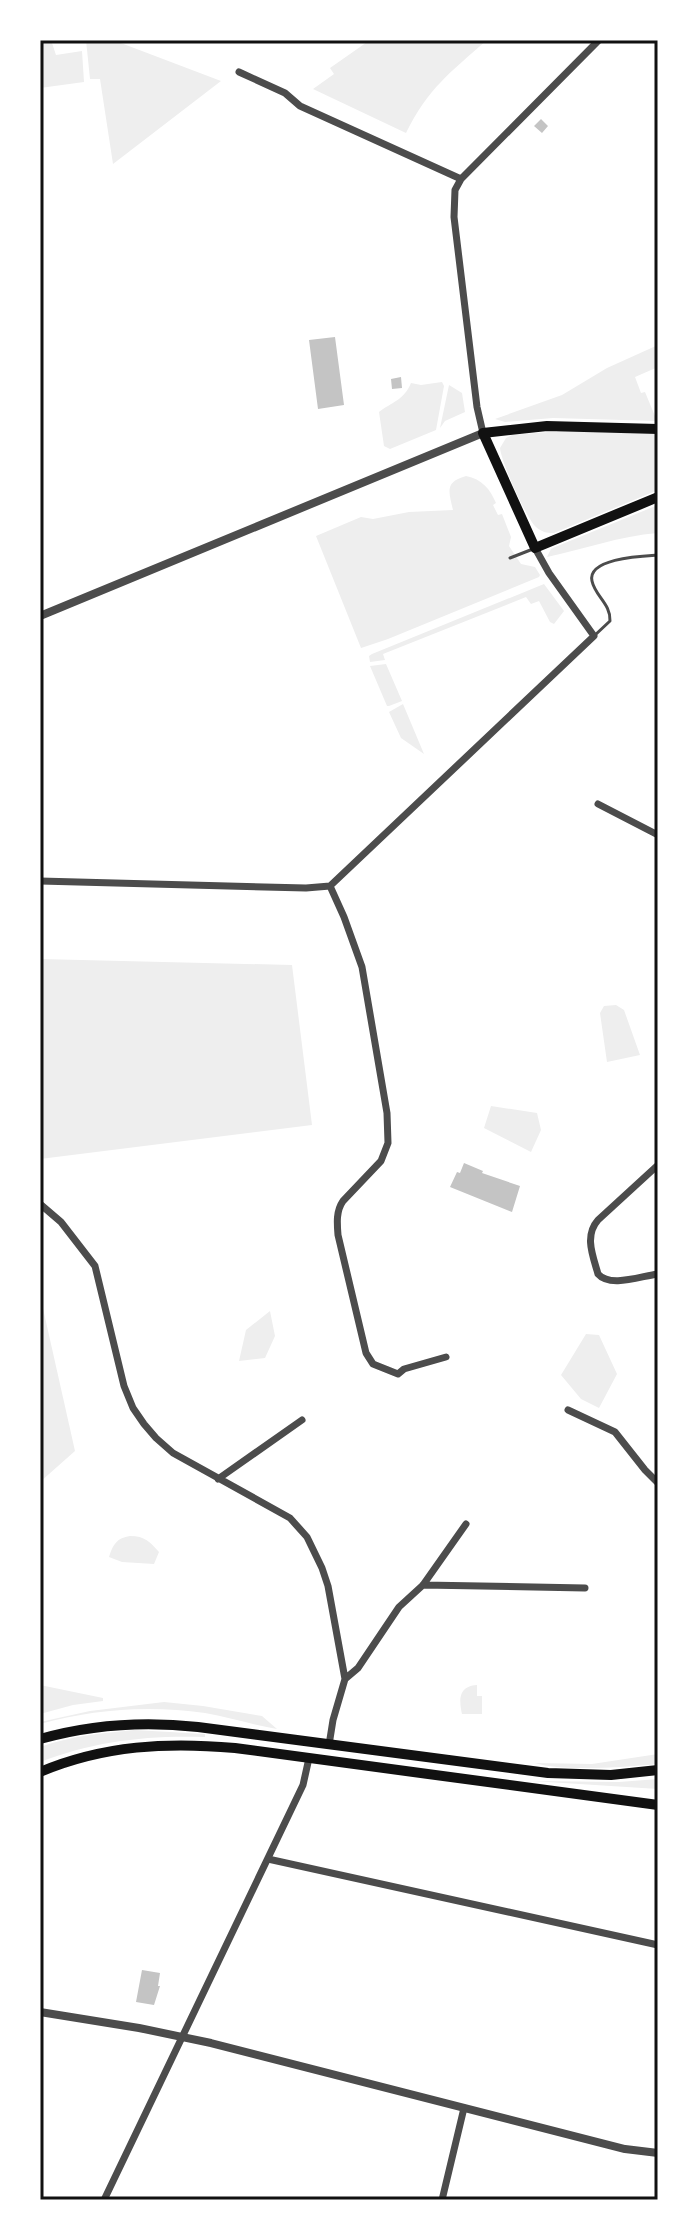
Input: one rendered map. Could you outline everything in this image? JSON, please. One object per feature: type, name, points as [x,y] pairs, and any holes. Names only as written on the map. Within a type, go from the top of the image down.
[{"type":"main road","points":[[658,429],[547,426],[483,433],[535,548],[658,497]]},
{"type":"main road","points":[[40,1739],[65,1732],[135,1723],[198,1727],[548,1773],[611,1775],[658,1770]]},
{"type":"main road","points":[[40,1772],[82,1757],[144,1746],[202,1745],[658,1805]]},
{"type":"street","points":[[40,616],[483,433],[477,407],[454,217],[455,190],[461,179],[599,40]]},
{"type":"street","points":[[239,72],[285,93],[300,106],[461,179]]},
{"type":"street","points":[[40,881],[292,888],[330,886],[594,636],[535,548]]},
{"type":"street","points":[[598,804],[658,835]]},
{"type":"street","points":[[330,886],[362,967],[387,1113],[388,1143],[381,1161],[343,1201],[337,1223],[366,1353],[373,1364],[398,1374],[404,1369],[446,1357]]},
{"type":"street","points":[[658,1165],[593,1226],[589,1237],[601,1279],[610,1281],[658,1274]]},
{"type":"street","points":[[40,1204],[61,1222],[95,1266],[124,1386],[133,1408],[156,1438],[173,1453],[290,1518],[307,1537],[328,1586],[345,1679],[329,1745]]},
{"type":"street","points":[[568,1410],[615,1432],[658,1483]]},
{"type":"street","points":[[218,1479],[302,1420]]},
{"type":"street","points":[[345,1679],[358,1668],[399,1607],[423,1585],[466,1524]]},
{"type":"street","points":[[423,1585],[585,1588]]},
{"type":"street","points":[[104,2200],[303,1785],[309,1758]]},
{"type":"street","points":[[268,1859],[658,1945]]},
{"type":"street","points":[[40,2012],[183,2037],[625,2149],[658,2153]]},
{"type":"street","points":[[442,2200],[464,2108]]},
{"type":"lane","points":[[510,558],[535,548]]},
{"type":"lane","points":[[594,636],[610,621],[610,615],[608,606],[591,579],[593,571],[598,566],[618,560],[658,555]]},
{"type":"shaded area","points":[[40,40],[51,40],[56,55],[82,51],[84,82],[40,88]]},
{"type":"shaded area","points":[[86,40],[113,40],[221,81],[113,164],[100,79],[90,79]]},
{"type":"shaded area","points":[[370,40],[487,40],[432,92],[406,133],[313,89],[334,74],[330,68]]},
{"type":"shaded area","points":[[658,345],[658,367],[635,377],[657,421],[553,418],[505,422],[495,419],[562,395],[607,368]]},
{"type":"shaded area","points":[[442,382],[444,386],[436,430],[390,449],[384,446],[379,412],[401,397],[411,383]]},
{"type":"shaded area","points":[[449,385],[462,393],[465,412],[445,421],[440,428]]},
{"type":"shaded area","points":[[561,431],[658,434],[658,490],[554,533],[540,530],[520,501],[500,448],[512,435]]},
{"type":"shaded area","points":[[466,476],[481,482],[488,489],[496,503],[493,505],[498,515],[502,514],[511,537],[509,546],[521,564],[535,567],[539,577],[361,648],[316,536],[361,517],[373,519],[409,512],[453,510],[451,485]]},
{"type":"shaded area","points":[[658,505],[658,533],[547,557],[555,547]]},
{"type":"shaded area","points":[[544,584],[564,611],[554,624],[539,601],[531,604],[526,597],[383,654],[385,660],[370,662],[369,656],[372,654]]},
{"type":"shaded area","points":[[386,664],[402,701],[389,706],[370,666]]},
{"type":"shaded area","points":[[403,704],[424,754],[401,738],[389,712]]},
{"type":"shaded area","points":[[40,959],[292,965],[312,1125],[40,1159]]},
{"type":"shaded area","points":[[616,1005],[624,1010],[640,1055],[607,1062],[600,1013],[604,1006]]},
{"type":"shaded area","points":[[491,1106],[537,1113],[541,1130],[531,1152],[484,1128]]},
{"type":"shaded area","points":[[40,1295],[75,1451],[40,1482]]},
{"type":"shaded area","points":[[270,1311],[275,1336],[265,1358],[239,1361],[246,1330]]},
{"type":"shaded area","points":[[586,1334],[599,1335],[617,1374],[599,1408],[581,1399],[561,1375]]},
{"type":"shaded area","points":[[130,1536],[147,1540],[159,1552],[154,1564],[122,1562],[109,1557],[116,1542]]},
{"type":"shaded area","points":[[40,1685],[103,1698],[103,1701],[40,1714]]},
{"type":"shaded area","points":[[477,1685],[477,1696],[482,1696],[482,1714],[462,1714],[460,1699],[463,1691]]},
{"type":"shaded area","points":[[164,1702],[262,1716],[277,1729],[205,1713],[163,1709],[101,1712],[40,1724],[90,1711]]},
{"type":"shaded area","points":[[134,1730],[205,1734],[205,1737],[121,1741],[40,1762],[40,1747],[51,1743]]},
{"type":"shaded area","points":[[658,1754],[658,1764],[578,1768],[535,1763],[592,1764]]},
{"type":"shaded area","points":[[658,1779],[658,1789],[532,1781],[619,1782]]},
{"type":"building","points":[[541,119],[548,126],[542,133],[534,126]]},
{"type":"building","points":[[335,337],[344,405],[318,409],[309,340]]},
{"type":"building","points":[[401,377],[402,388],[392,389],[391,379]]},
{"type":"building","points":[[464,1163],[482,1173],[520,1186],[512,1212],[450,1187]]},
{"type":"building","points":[[142,1970],[160,1973],[154,2005],[136,2002]]}]
